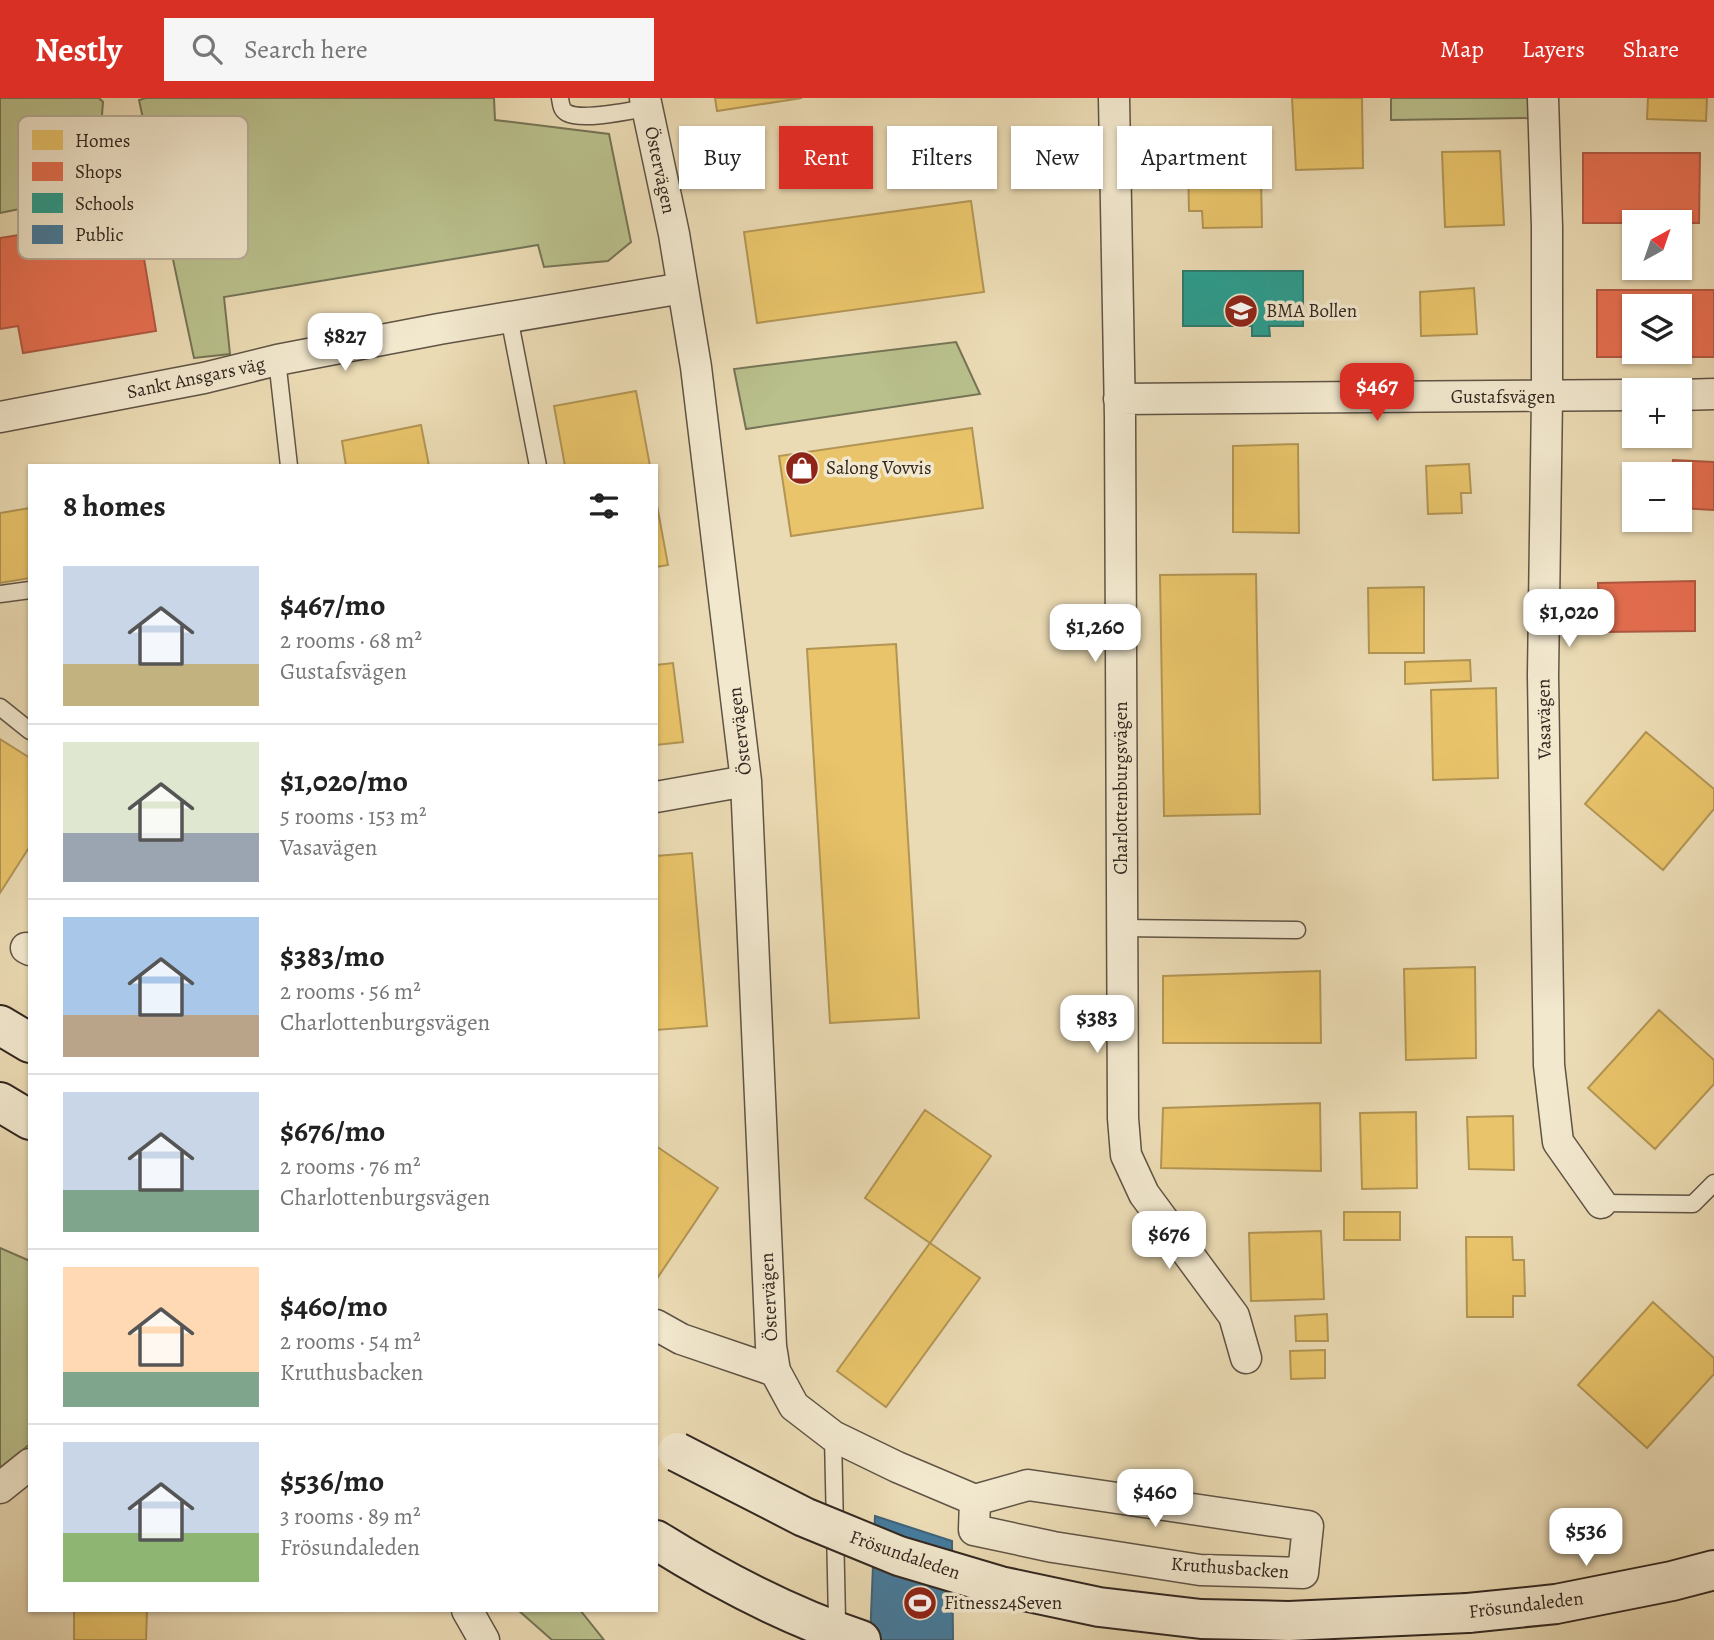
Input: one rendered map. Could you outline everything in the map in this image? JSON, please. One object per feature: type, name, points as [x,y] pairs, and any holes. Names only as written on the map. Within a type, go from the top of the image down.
[{"type":"main road","points":[[0,1102],[28,1120]]},
{"type":"main road","name":"Frösundaleden","points":[[666,1445],[804,1517],[899,1556],[1000,1586],[1099,1607],[1201,1619],[1289,1621],[1468,1614],[1556,1604],[1714,1570]]},
{"type":"main road","points":[[667,1547],[753,1594],[838,1632],[849,1630]]},
{"type":"street","name":"Charlottenburgsvägen","points":[[1114,98],[1119,398],[1123,1118],[1126,1155],[1144,1194],[1234,1316],[1246,1358]]},
{"type":"street","name":"Vasavägen","points":[[1544,98],[1547,397],[1543,675],[1549,1065],[1558,1142],[1601,1203]]},
{"type":"street","name":"Östervägen","points":[[645,103],[674,234],[696,367],[746,781],[771,1346],[775,1371]]},
{"type":"street","name":"Sankt Ansgars väg","points":[[0,417],[204,378],[277,360],[683,288]]},
{"type":"street","points":[[1692,395],[1714,394]]},
{"type":"street","name":"Gustafsvägen","points":[[1119,398],[1622,396]]},
{"type":"street","points":[[658,797],[746,781]]},
{"type":"street","points":[[658,1326],[681,1339],[775,1371],[794,1406],[833,1436],[975,1500]]},
{"type":"street","points":[[0,1488],[28,1466]]},
{"type":"street","name":"Kruthusbacken","points":[[1028,1485],[1308,1526],[1303,1573],[1200,1570],[1053,1547],[974,1530],[975,1500],[1028,1485]]},
{"type":"street","points":[[468,1612],[484,1640]]},
{"type":"lane","points":[[560,98],[561,108],[567,113],[592,116],[645,103]]},
{"type":"lane","points":[[509,317],[538,464]]},
{"type":"lane","points":[[277,360],[289,464]]},
{"type":"lane","points":[[0,594],[28,590]]},
{"type":"lane","points":[[0,707],[28,729]]},
{"type":"lane","points":[[1122,928],[1297,930]]},
{"type":"lane","name":"Vasavägen","points":[[1601,1203],[1693,1204],[1714,1183]]},
{"type":"lane","points":[[833,1436],[849,1630]]},
{"type":"green space","points":[[0,98],[99,98],[103,102],[102,116],[18,116],[18,209],[0,213]]},
{"type":"green space","points":[[494,98],[495,120],[609,134],[631,242],[608,261],[544,267],[538,245],[224,297],[230,354],[194,358],[173,259],[248,259],[248,116],[142,116],[139,100]]},
{"type":"green space","points":[[1391,98],[1533,98],[1533,118],[1391,120]]},
{"type":"green space","points":[[956,342],[980,394],[746,429],[734,369]]},
{"type":"green space","points":[[0,1248],[28,1260],[28,1446],[0,1468]]},
{"type":"green space","points":[[520,1612],[582,1612],[604,1640],[552,1640]]},
{"type":"building: Homes","points":[[715,98],[802,98],[717,111]]},
{"type":"building: Homes","points":[[1292,98],[1362,98],[1363,168],[1296,170]]},
{"type":"building: Homes","points":[[1648,98],[1707,98],[1706,121],[1647,119]]},
{"type":"building: Homes","points":[[1500,151],[1504,225],[1445,227],[1442,152]]},
{"type":"building: Homes","points":[[1189,189],[1261,189],[1262,227],[1203,228],[1202,211],[1189,211]]},
{"type":"building: Homes","points":[[971,201],[984,292],[757,323],[744,232]]},
{"type":"building: Homes","points":[[1474,288],[1477,334],[1421,336],[1420,292]]},
{"type":"building: Homes","points":[[636,391],[650,464],[565,464],[554,406]]},
{"type":"building: Homes","points":[[421,425],[429,464],[346,464],[342,441]]},
{"type":"building: Homes","points":[[972,428],[983,508],[791,536],[779,456]]},
{"type":"building: Homes","points":[[1298,444],[1299,533],[1233,532],[1233,446]]},
{"type":"building: Homes","points":[[1469,464],[1471,493],[1461,493],[1462,513],[1428,514],[1426,466]]},
{"type":"building: Homes","points":[[28,508],[28,578],[0,583],[0,513]]},
{"type":"building: Homes","points":[[658,511],[668,565],[658,567]]},
{"type":"building: Homes","points":[[1256,574],[1260,814],[1164,816],[1160,575]]},
{"type":"building: Homes","points":[[1424,587],[1424,653],[1369,653],[1368,588]]},
{"type":"building: Homes","points":[[896,644],[919,1018],[830,1023],[807,649]]},
{"type":"building: Homes","points":[[1470,660],[1471,681],[1405,684],[1405,662]]},
{"type":"building: Homes","points":[[673,663],[683,742],[658,745],[658,665]]},
{"type":"building: Homes","points":[[1496,688],[1498,778],[1433,780],[1431,690]]},
{"type":"building: Homes","points":[[1646,732],[1714,789],[1714,809],[1663,870],[1585,804]]},
{"type":"building: Homes","points":[[0,739],[28,757],[28,849],[0,893]]},
{"type":"building: Homes","points":[[692,853],[707,1026],[658,1030],[658,856]]},
{"type":"building: Homes","points":[[1475,967],[1476,1058],[1406,1060],[1404,969]]},
{"type":"building: Homes","points":[[1320,971],[1321,1043],[1163,1043],[1163,976]]},
{"type":"building: Homes","points":[[1659,1010],[1714,1060],[1714,1084],[1655,1149],[1588,1088]]},
{"type":"building: Homes","points":[[1320,1103],[1321,1171],[1161,1168],[1163,1108]]},
{"type":"building: Homes","points":[[925,1110],[991,1156],[930,1243],[865,1198]]},
{"type":"building: Homes","points":[[1416,1112],[1417,1188],[1362,1189],[1360,1113]]},
{"type":"building: Homes","points":[[1513,1116],[1514,1170],[1469,1169],[1467,1117]]},
{"type":"building: Homes","points":[[658,1147],[718,1188],[658,1277]]},
{"type":"building: Homes","points":[[1344,1212],[1400,1212],[1400,1240],[1344,1240]]},
{"type":"building: Homes","points":[[1321,1231],[1324,1299],[1251,1301],[1249,1233]]},
{"type":"building: Homes","points":[[1466,1237],[1512,1237],[1513,1260],[1524,1260],[1525,1296],[1513,1296],[1513,1317],[1467,1317]]},
{"type":"building: Homes","points":[[930,1243],[980,1278],[886,1407],[837,1371]]},
{"type":"building: Homes","points":[[1653,1302],[1714,1358],[1714,1374],[1647,1448],[1578,1385]]},
{"type":"building: Homes","points":[[1327,1314],[1328,1341],[1296,1341],[1295,1316]]},
{"type":"building: Homes","points":[[1325,1350],[1325,1378],[1291,1379],[1290,1351]]},
{"type":"building: Homes","points":[[74,1612],[147,1612],[146,1640],[74,1640]]},
{"type":"building: Shops","points":[[1583,153],[1700,153],[1699,223],[1692,223],[1692,210],[1622,210],[1622,223],[1583,223]]},
{"type":"building: Shops","points":[[18,235],[18,259],[144,259],[156,331],[23,353],[18,326],[0,329],[0,238]]},
{"type":"building: Shops","points":[[1597,290],[1714,290],[1714,357],[1692,357],[1692,294],[1622,294],[1622,357],[1597,357]]},
{"type":"building: Shops","points":[[1673,460],[1714,462],[1714,510],[1692,509],[1692,462]]},
{"type":"building: Shops","points":[[1695,581],[1695,631],[1600,632],[1598,583]]},
{"type":"building: Schools","points":[[1183,271],[1303,271],[1303,326],[1269,326],[1270,336],[1252,336],[1252,326],[1183,326]]},
{"type":"building: Public","points":[[875,1516],[952,1541],[953,1640],[870,1640]]},
{"type":"place","name":"BMA Bollen","points":[[1241,311]]},
{"type":"place","name":"Salong Vovvis","points":[[802,468]]},
{"type":"place","name":"Fitness24Seven","points":[[920,1603]]}]
